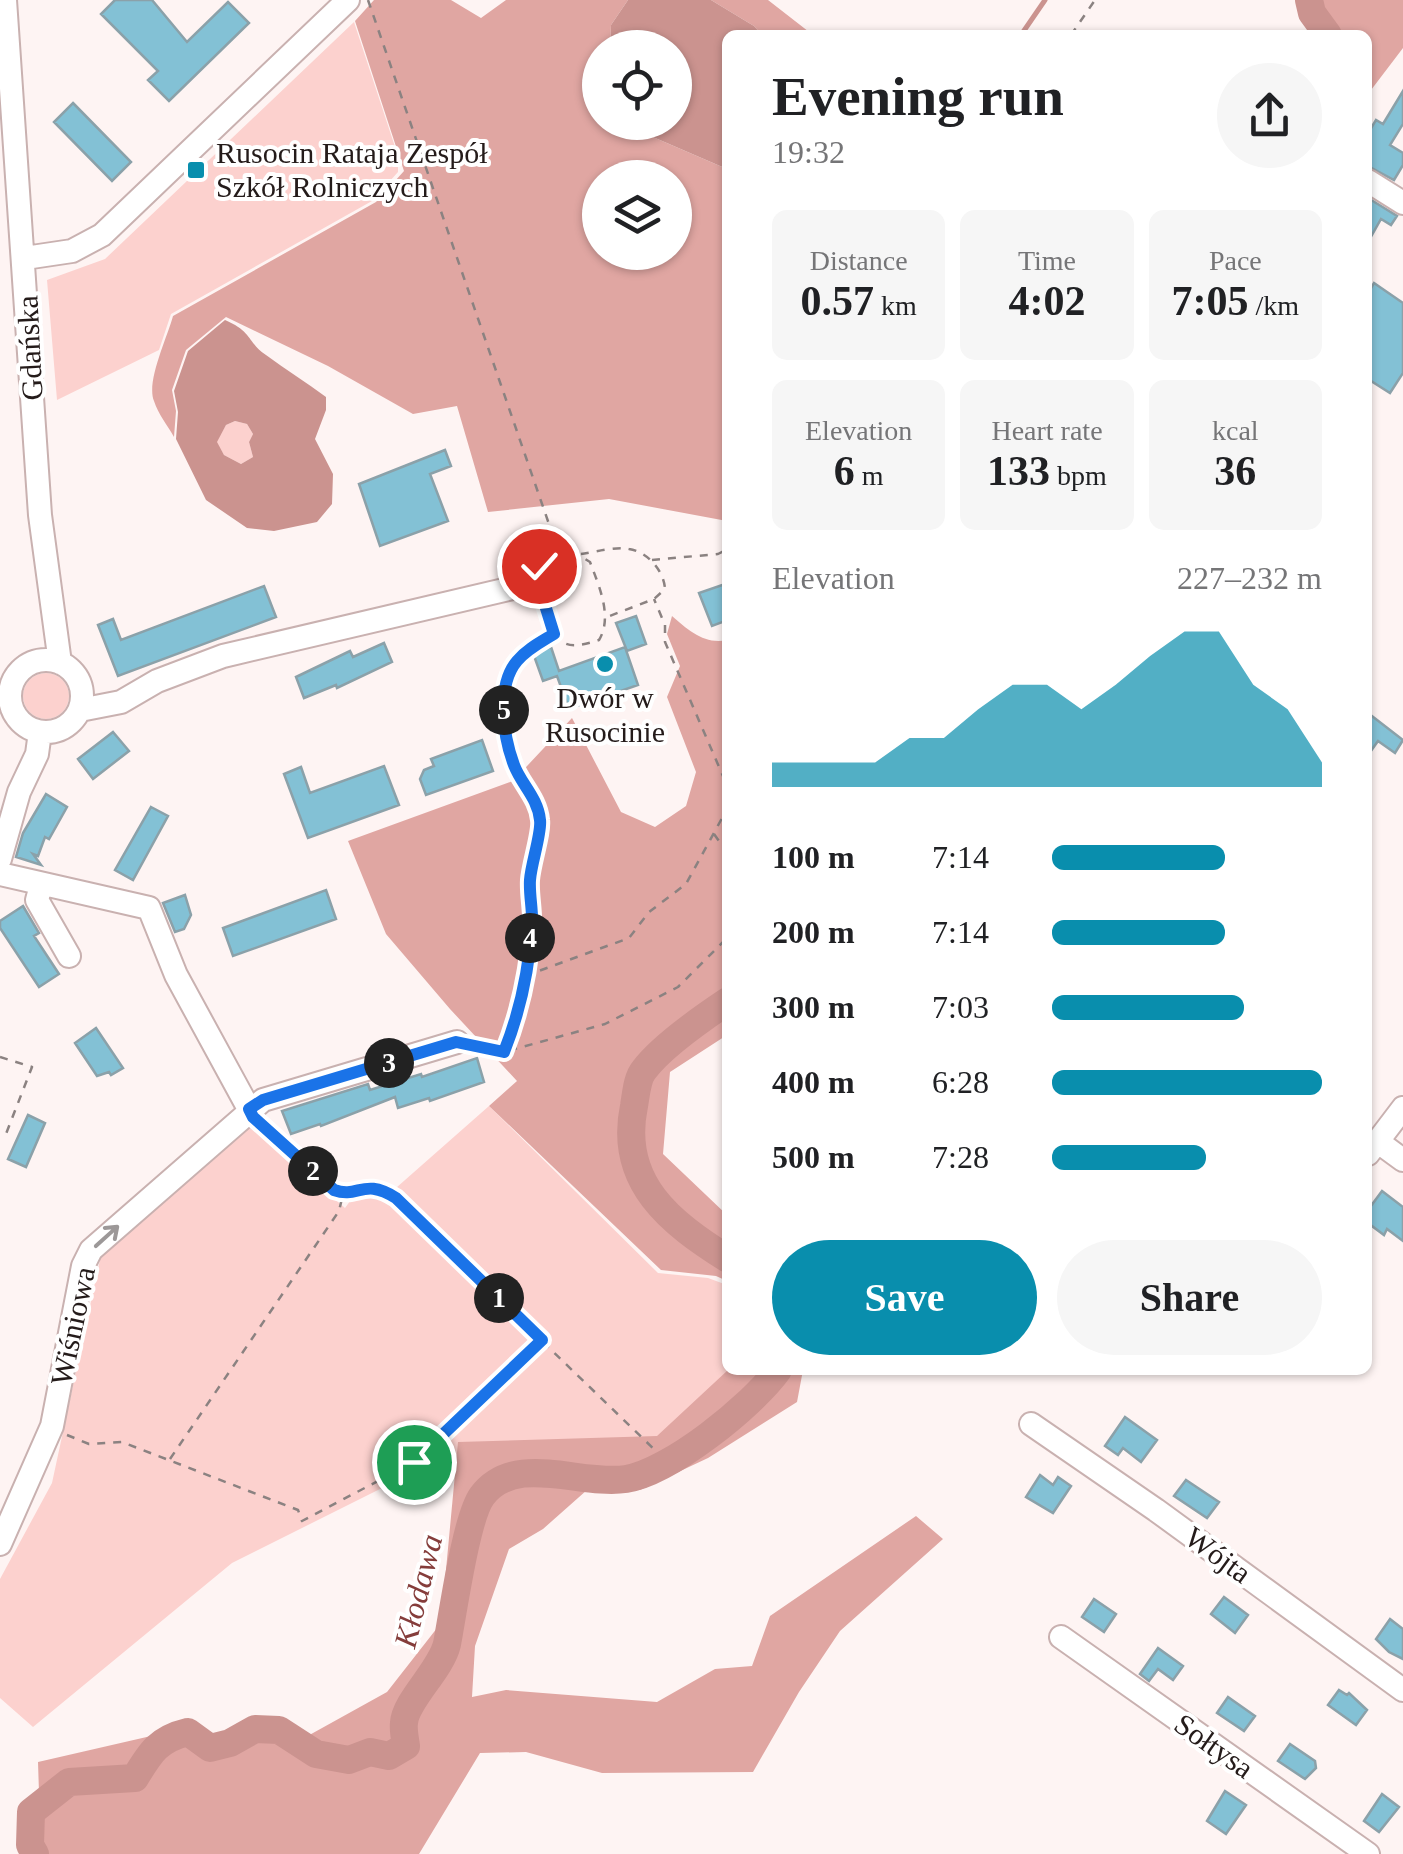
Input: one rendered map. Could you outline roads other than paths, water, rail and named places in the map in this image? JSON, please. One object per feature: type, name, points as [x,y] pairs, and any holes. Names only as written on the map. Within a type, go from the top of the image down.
[{"type":"street","name":"Gdańska","points":[[6,0],[46,576],[60,663]]},
{"type":"street","points":[[25,258],[72,251],[102,235],[348,0]]},
{"type":"street","points":[[1372,183],[1403,203]]},
{"type":"street","name":"Gdańska","points":[[36,662],[46,576]]},
{"type":"street","points":[[81,700],[120,702],[157,681],[223,656],[538,582]]},
{"type":"street","points":[[0,858],[11,822],[48,768],[22,723],[10,692],[14,679],[23,668],[36,662],[60,663],[74,674],[81,700],[75,718],[22,723]]},
{"type":"street","points":[[0,874],[149,908],[176,975],[249,1109]]},
{"type":"street","points":[[41,885],[37,900],[69,956]]},
{"type":"street","name":"Wiśniowa","points":[[0,1544],[52,1426],[86,1258],[97,1244],[263,1100],[456,1042]]},
{"type":"street","points":[[1403,1108],[1372,1148],[1403,1160]]},
{"type":"street","name":"Wójta","points":[[1030,1424],[1156,1510],[1403,1690]]},
{"type":"street","name":"Sołtysa","points":[[1061,1637],[1368,1854]]},
{"type":"waterway","name":"Kłodawa","points":[[1024,30],[1045,0]]},
{"type":"waterway","name":"Kłodawa","points":[[1309,0],[1312,13],[1324,30]]},
{"type":"waterway","name":"Kłodawa","points":[[722,1005],[672,1042],[644,1070],[637,1087],[631,1133],[634,1157],[654,1198],[687,1231],[722,1255]]},
{"type":"waterway","name":"Kłodawa","points":[[35,1854],[30,1845],[31,1812],[69,1782],[135,1778],[156,1748],[188,1732],[210,1748],[230,1743],[255,1729],[279,1730],[316,1754],[349,1760],[370,1752],[389,1756],[406,1746],[406,1714],[447,1644],[465,1544],[482,1496],[496,1483],[530,1473],[608,1480],[644,1474],[709,1435],[774,1375]]},
{"type":"place","name":"Rusocin Rataja Zespół Szkół Rolniczych","points":[[196,170]]},
{"type":"place","name":"Dwór w Rusocinie","points":[[605,664]]}]
